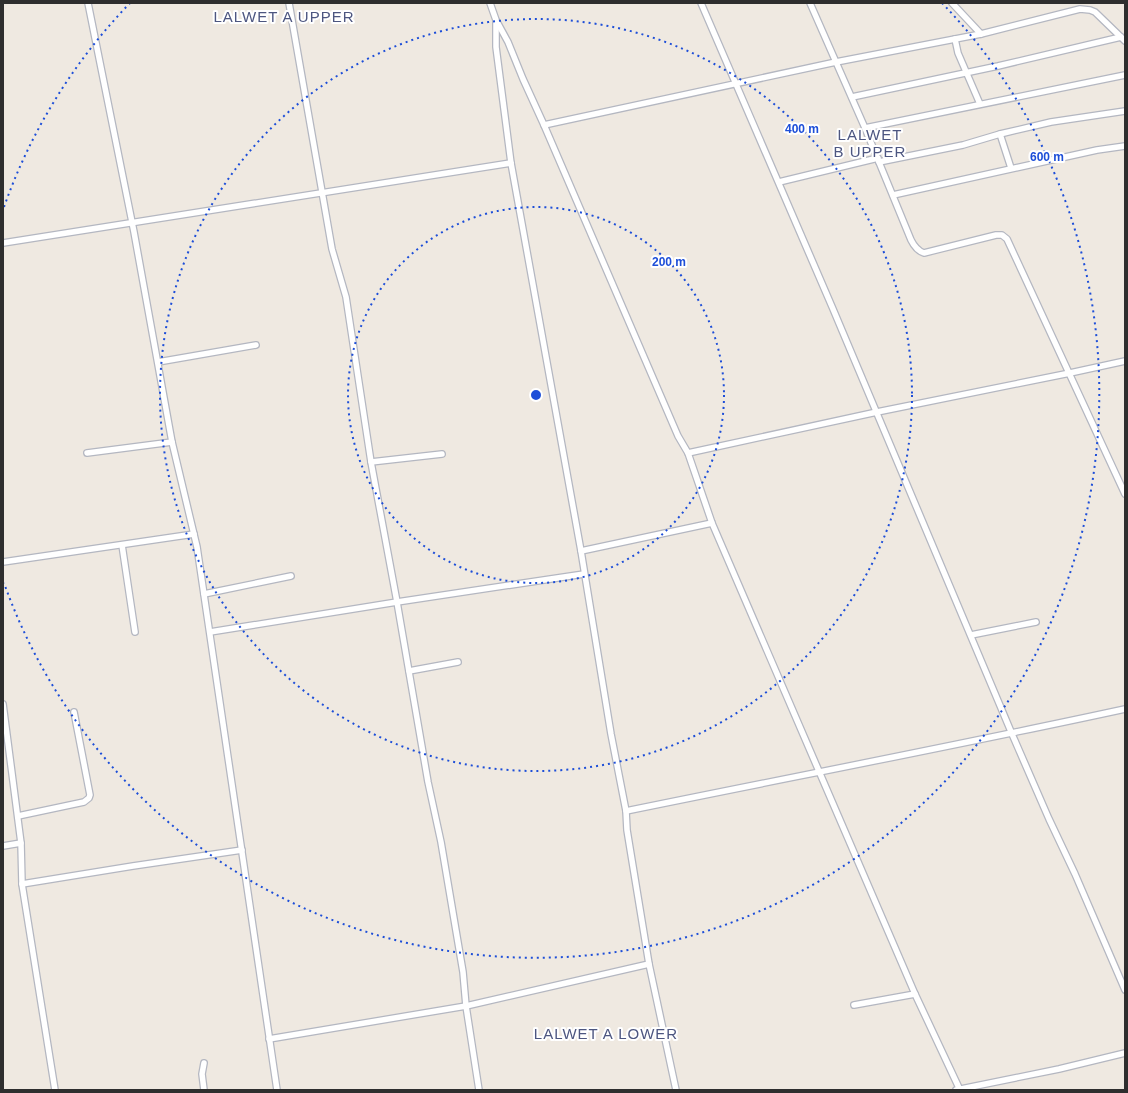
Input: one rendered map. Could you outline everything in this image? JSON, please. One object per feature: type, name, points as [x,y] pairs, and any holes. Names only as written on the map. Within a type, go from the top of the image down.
[{"type":"street","points":[[88,3],[132,223],[172,442],[194,534],[210,632],[276,1090]]},
{"type":"street","points":[[289,3],[332,249],[346,297],[371,462],[462,964],[466,1006],[479,1090]]},
{"type":"street","points":[[490,3],[496,20],[508,42],[522,79],[544,124],[678,436],[688,453],[712,523],[915,994],[959,1090],[1059,1069],[1125,1053]]},
{"type":"street","points":[[701,3],[877,412],[1012,734],[1049,818],[1076,874],[1125,990]]},
{"type":"street","points":[[810,3],[866,128],[911,240],[920,252],[924,254],[996,235],[1007,239],[1125,494]]},
{"type":"street","points":[[952,3],[981,34]]},
{"type":"street","points":[[544,124],[836,62],[981,34],[1080,9],[1095,12],[1123,39]]},
{"type":"street","points":[[496,20],[496,47],[511,163],[581,551],[611,734],[626,811],[627,830],[649,964],[676,1090]]},
{"type":"street","points":[[955,39],[958,53],[980,104]]},
{"type":"street","points":[[852,97],[1123,39]]},
{"type":"street","points":[[866,128],[1125,74]]},
{"type":"street","points":[[779,182],[878,160],[963,145],[1000,134],[1051,122],[1125,111]]},
{"type":"street","points":[[1000,134],[1011,168]]},
{"type":"street","points":[[893,195],[1011,168],[1097,150],[1125,146]]},
{"type":"street","points":[[3,243],[511,163]]},
{"type":"street","points":[[158,362],[256,345]]},
{"type":"street","points":[[688,453],[877,412],[1070,374],[1125,361]]},
{"type":"street","points":[[87,453],[172,442]]},
{"type":"street","points":[[371,462],[442,454]]},
{"type":"street","points":[[581,551],[712,523]]},
{"type":"street","points":[[3,562],[194,534]]},
{"type":"street","points":[[122,545],[135,632]]},
{"type":"street","points":[[210,632],[584,574]]},
{"type":"street","points":[[204,594],[291,576]]},
{"type":"street","points":[[970,635],[1036,622]]},
{"type":"street","points":[[409,671],[458,662]]},
{"type":"street","points":[[3,704],[22,843],[22,884],[55,1090]]},
{"type":"street","points":[[626,811],[819,771],[1012,734],[1125,708]]},
{"type":"street","points":[[18,816],[84,802],[89,798],[90,795],[74,712]]},
{"type":"street","points":[[3,846],[22,843]]},
{"type":"street","points":[[22,884],[242,850]]},
{"type":"street","points":[[269,1039],[466,1006],[649,964]]},
{"type":"street","points":[[854,1005],[915,994]]},
{"type":"street","points":[[204,1063],[202,1074],[204,1090]]},
{"type":"district","name":"LALWET A UPPER","points":[[284,16]]},
{"type":"district","name":"LALWET B UPPER","points":[[870,142]]},
{"type":"district","name":"LALWET A LOWER","points":[[606,1033]]}]
